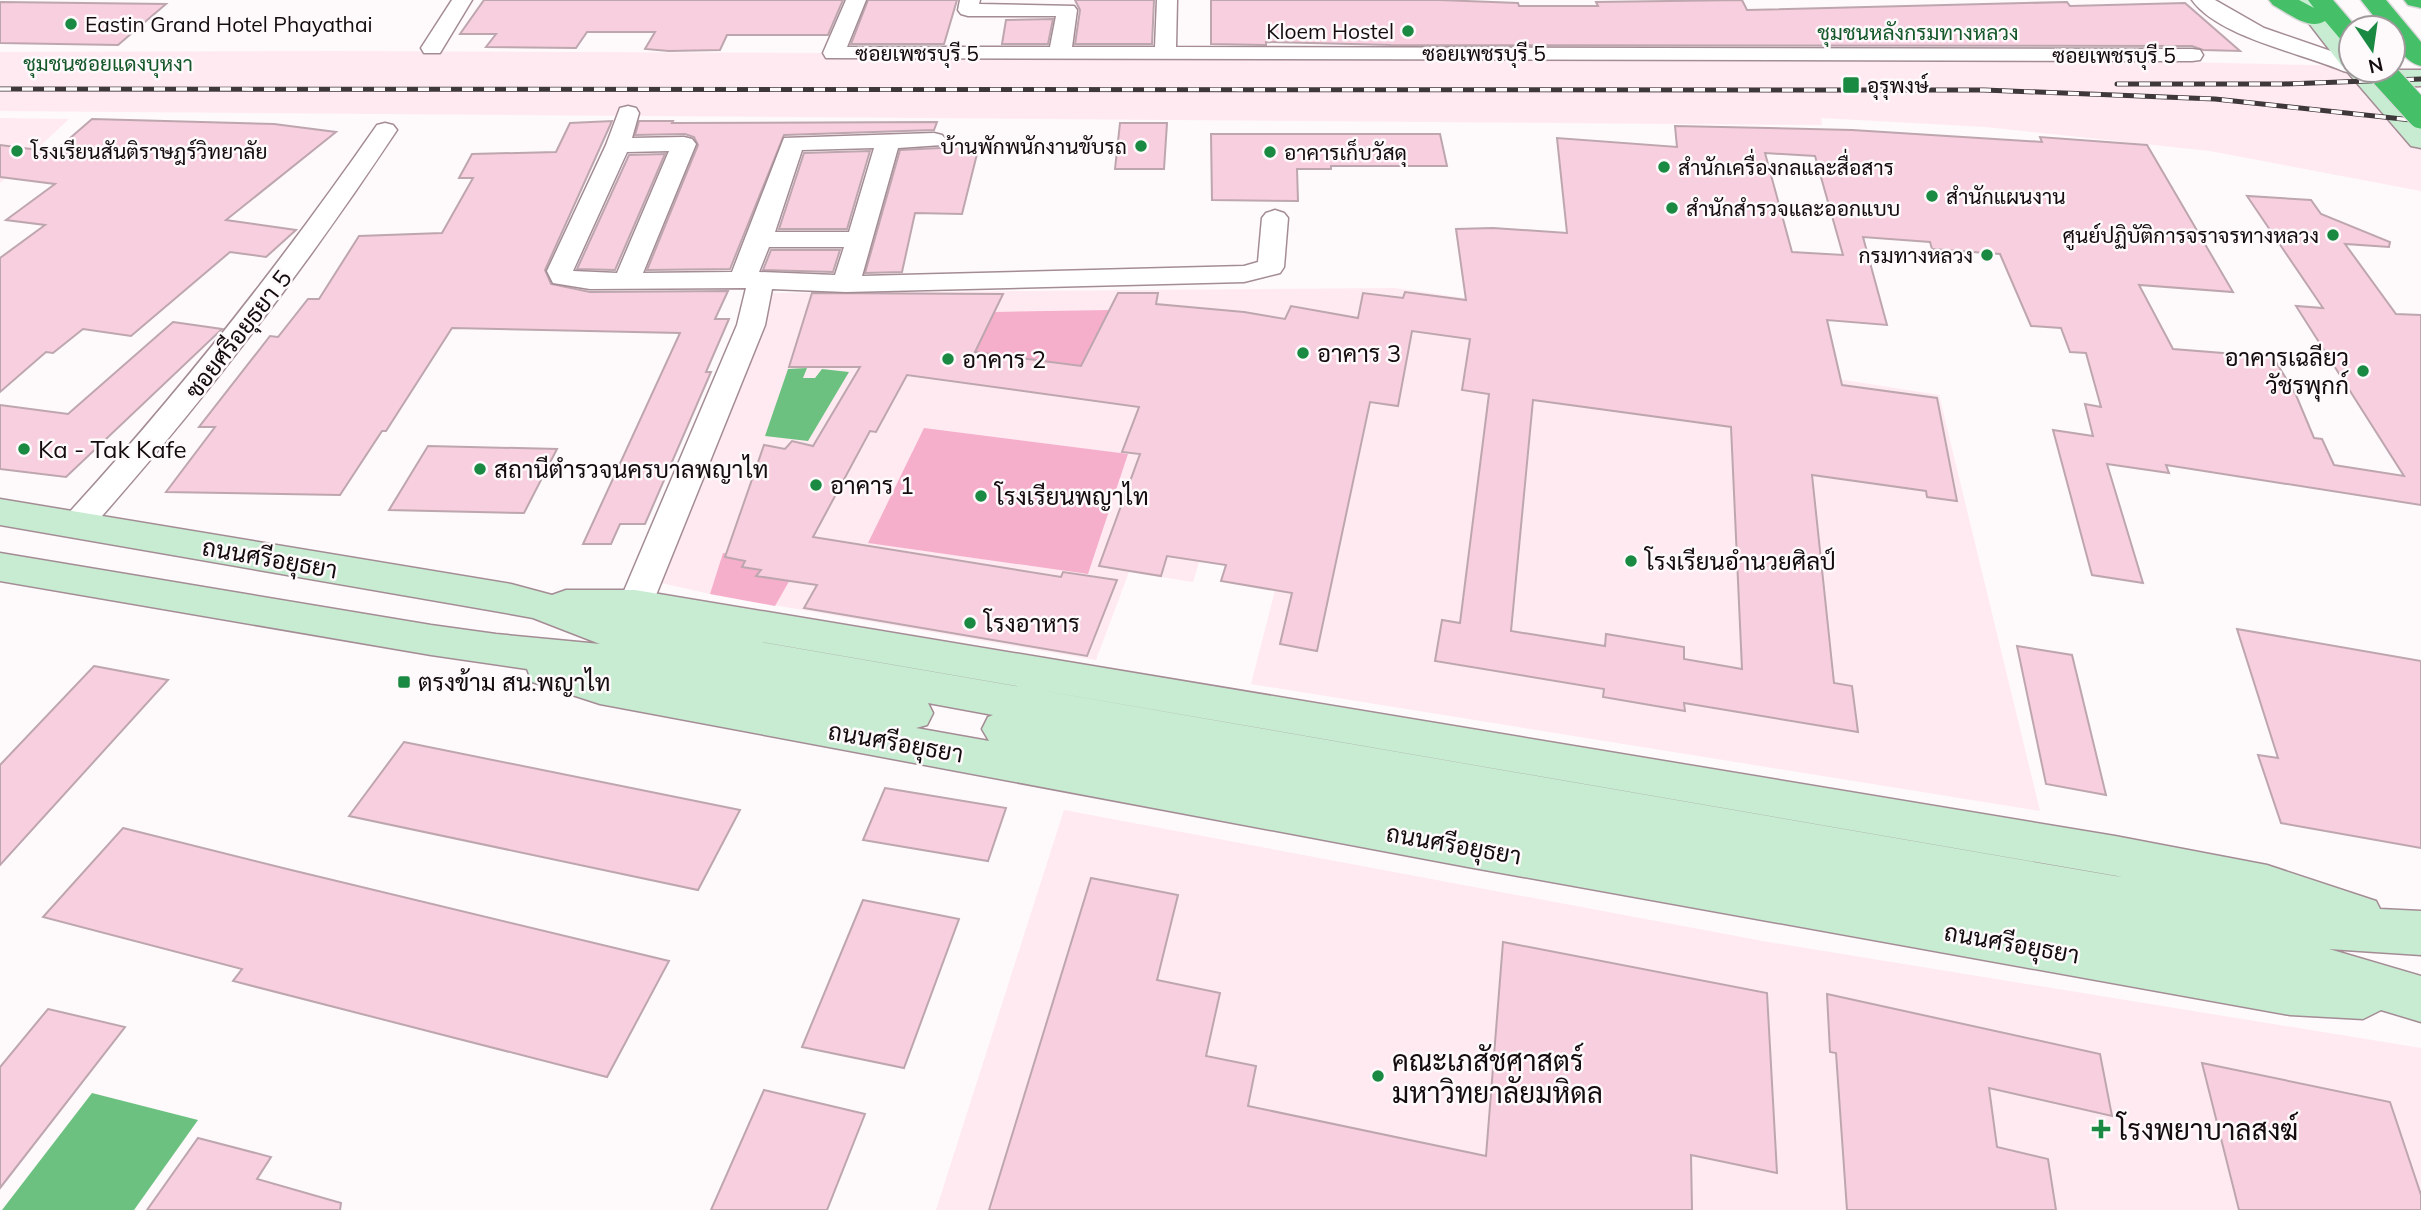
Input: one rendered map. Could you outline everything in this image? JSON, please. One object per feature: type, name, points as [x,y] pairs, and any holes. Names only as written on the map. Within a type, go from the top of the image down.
[{"type":"highway","points":[[2281,0],[2312,6],[2337,26]]},
{"type":"highway","points":[[2350,0],[2361,14]]},
{"type":"highway","points":[[2373,0],[2421,58]]},
{"type":"highway","points":[[2407,72],[2421,89]]},
{"type":"highway","points":[[2381,84],[2421,115]]},
{"type":"main road","points":[[2381,0],[2421,46]]},
{"type":"main road","points":[[2312,6],[2337,38]]},
{"type":"main road","points":[[2374,84],[2421,140]]},
{"type":"main road","name":"ถนนศรีอยุธยา","points":[[0,512],[539,605],[635,605],[1869,833],[2263,923],[2411,932]]},
{"type":"main road","name":"ถนนศรีอยุธยา","points":[[0,567],[496,650],[567,680],[600,688],[1468,847],[2290,992],[2420,999]]},
{"type":"main road","name":"ถนนศรีอยุธยา","points":[[539,605],[600,629],[1869,833]]},
{"type":"street","points":[[432,48],[462,0]]},
{"type":"street","name":"ซอยเพชรบุรี 5","points":[[856,0],[834,53],[2192,55]]},
{"type":"street","points":[[970,0],[968,10],[1068,5],[1060,53]]},
{"type":"street","points":[[1165,53],[1167,0]]},
{"type":"street","points":[[2202,0],[2224,19],[2243,29],[2337,61]]},
{"type":"street","points":[[628,113],[618,145],[560,271],[562,277],[625,282],[752,280],[846,284],[1244,274],[1271,267],[1275,218]]},
{"type":"street","name":"ซอยศรีอยุธยา 5","points":[[76,525],[154,438],[236,339],[317,234],[385,130]]},
{"type":"street","points":[[635,605],[751,325],[752,280],[760,239],[792,143],[934,140]]},
{"type":"street","points":[[846,284],[888,141]]},
{"type":"street","points":[[618,145],[684,144],[625,282]]},
{"type":"street","points":[[760,239],[860,240]]},
{"type":"shaded area","points":[[0,52],[2008,58],[2337,66],[2337,84],[2407,84],[2407,68],[2421,68],[2421,88],[2362,96],[2421,108],[2421,191],[2210,151],[1986,127],[1821,118],[1822,125],[0,111]]},
{"type":"shaded area","name":"โรงเรียนสันติราษฎร์วิทยาลัย","points":[[0,118],[69,119],[0,183]]},
{"type":"shaded area","points":[[1394,288],[1479,300],[1479,322],[1939,395],[2040,811],[1251,684],[1314,439],[1209,530],[1193,582],[1129,572],[1096,660],[710,594],[657,582],[771,293]]},
{"type":"shaded area","points":[[1110,310],[1081,366],[975,352],[994,312]]},
{"type":"shaded area","points":[[807,368],[803,378],[815,378],[822,369],[849,372],[808,441],[765,436],[788,369]]},
{"type":"shaded area","points":[[924,428],[1128,454],[1088,574],[868,543]]},
{"type":"shaded area","points":[[723,553],[799,564],[775,606],[710,594]]},
{"type":"shaded area","name":"คณะเภสัชศาสตร์ มหาวิทยาลัยมหิดล","points":[[1064,810],[1768,942],[2421,1048],[2421,1210],[936,1210]]},
{"type":"shaded area","points":[[92,1093],[198,1120],[134,1210],[2,1210]]},
{"type":"building","points":[[484,0],[843,0],[828,35],[727,35],[720,50],[669,51],[645,49],[655,32],[587,32],[576,48],[486,47],[496,34],[460,34]]},
{"type":"building","points":[[868,0],[957,0],[944,44],[851,44]]},
{"type":"building","points":[[1075,0],[1154,0],[1152,44],[1075,44],[1080,10]]},
{"type":"building","points":[[1211,0],[1440,0],[1518,3],[1519,6],[1598,6],[1596,2],[1742,0],[1747,10],[2067,2],[2070,6],[2185,3],[2240,51],[2203,50],[2192,46],[1391,45],[1266,42],[1266,45],[1211,44]]},
{"type":"building","name":"Eastin Grand Hotel Phayathai","points":[[0,2],[166,4],[118,45],[0,43]]},
{"type":"building","points":[[1053,19],[1048,44],[1002,44],[1006,20]]},
{"type":"building","points":[[92,119],[274,124],[336,132],[226,220],[296,230],[266,257],[230,252],[131,336],[83,329],[53,353],[46,352],[0,392],[0,258],[45,225],[6,220],[55,184],[0,177],[0,145],[54,152]]},
{"type":"building","points":[[612,121],[545,270],[551,284],[590,292],[728,291],[715,319],[729,319],[706,372],[711,372],[645,524],[620,524],[611,544],[583,544],[680,333],[452,328],[386,431],[382,431],[340,495],[166,492],[215,427],[199,427],[270,336],[278,337],[308,299],[319,299],[359,236],[442,233],[473,178],[459,178],[472,154],[556,152],[570,123]]},
{"type":"building","points":[[639,121],[937,122],[934,130],[784,135],[730,269],[647,270],[698,145],[694,137],[685,134],[635,135]]},
{"type":"building","name":"บ้านพักพนักงานขับรถ","points":[[1120,123],[1167,123],[1164,169],[1115,169]]},
{"type":"building","points":[[1675,126],[1852,130],[2042,142],[2040,137],[2147,145],[2233,292],[2139,285],[2173,349],[2273,357],[2296,395],[2314,438],[2322,439],[2334,465],[2404,476],[2296,306],[2323,308],[2247,196],[2311,200],[2321,214],[2390,242],[2389,247],[2345,244],[2396,314],[2421,315],[2421,505],[2166,465],[2169,473],[2107,464],[2143,583],[2092,575],[2053,430],[2093,436],[2085,404],[2101,407],[2086,353],[2070,352],[2061,328],[2031,326],[2000,254],[1932,249],[1930,242],[1863,237],[1887,325],[1827,320],[1842,385],[1937,398],[1957,501],[1927,497],[1926,491],[1812,475],[1834,683],[1852,686],[1858,732],[1684,703],[1685,711],[1603,697],[1604,689],[1435,661],[1442,620],[1460,623],[1489,394],[1462,390],[1470,339],[1412,331],[1398,406],[1370,402],[1317,651],[1280,644],[1292,593],[1221,581],[1226,565],[1167,556],[1161,576],[1099,566],[1140,454],[1122,452],[1139,407],[907,375],[876,432],[870,431],[813,537],[1061,577],[1063,572],[1117,580],[1087,656],[804,608],[817,585],[756,576],[761,570],[742,567],[745,561],[725,557],[764,445],[785,449],[792,441],[813,446],[860,367],[789,367],[812,293],[1003,294],[975,352],[1081,366],[1118,293],[1158,293],[1156,304],[1244,312],[1285,319],[1291,306],[1358,318],[1363,293],[1403,298],[1405,292],[1466,300],[1456,229],[1493,228],[1567,233],[1557,138],[1677,147]],"holes":[[[1765,153],[1815,156],[1843,255],[1792,252]],[[1533,400],[1731,427],[1742,669],[1684,659],[1684,647],[1606,634],[1605,646],[1511,631]]]},
{"type":"building","points":[[1211,134],[1440,134],[1447,166],[1331,166],[1331,169],[1297,169],[1298,201],[1212,200]]},
{"type":"building","points":[[979,146],[962,214],[915,213],[902,272],[865,273],[900,150]]},
{"type":"building","points":[[870,151],[847,229],[779,229],[804,153]]},
{"type":"building","points":[[665,154],[615,270],[577,269],[629,155]]},
{"type":"building","points":[[771,250],[840,250],[833,272],[763,270]]},
{"type":"building","points":[[173,322],[222,329],[66,477],[0,469],[0,405],[68,414]]},
{"type":"building","name":"สถานีตำรวจนครบาลพญาไท","points":[[428,446],[557,449],[524,513],[389,510]]},
{"type":"building","points":[[2237,629],[2421,661],[2421,848],[2281,823],[2258,755],[2278,758]]},
{"type":"building","points":[[2017,646],[2072,655],[2106,795],[2046,784]]},
{"type":"building","points":[[94,666],[168,680],[0,865],[0,765]]},
{"type":"building","points":[[404,742],[740,810],[698,890],[349,816]]},
{"type":"building","points":[[885,788],[1006,808],[988,861],[863,840]]},
{"type":"building","points":[[123,828],[669,961],[607,1077],[233,981],[242,969],[43,917]]},
{"type":"building","points":[[1091,878],[1178,895],[1157,980],[1220,993],[1206,1056],[1256,1066],[1248,1106],[1486,1156],[1503,942],[1767,993],[1777,1173],[1691,1155],[1692,1210],[989,1210]]},
{"type":"building","points":[[863,900],[959,919],[904,1068],[802,1047]]},
{"type":"building","points":[[1827,994],[2100,1054],[2112,1116],[1989,1088],[1997,1147],[2048,1159],[2056,1210],[1847,1210],[1836,1053],[1830,1052]]},
{"type":"building","points":[[48,1009],[125,1027],[0,1188],[0,1067]]},
{"type":"building","points":[[2202,1063],[2390,1102],[2421,1195],[2421,1210],[2239,1210]]},
{"type":"building","points":[[764,1090],[865,1114],[827,1210],[711,1210]]},
{"type":"building","points":[[198,1138],[271,1157],[257,1179],[341,1203],[340,1210],[147,1210]]},
{"type":"railway","points":[[2117,84],[2284,84],[2421,79]]},
{"type":"railway","points":[[0,89],[1984,90],[2215,99],[2421,121]]},
{"type":"place","name":"Eastin Grand Hotel Phayathai","points":[[71,24]]},
{"type":"place","name":"Kloem Hostel","points":[[1408,31]]},
{"type":"place","name":"อุรุพงษ์","points":[[1851,85]]},
{"type":"place","name":"บ้านพักพนักงานขับรถ","points":[[1141,146]]},
{"type":"place","name":"โรงเรียนสันติราษฎร์วิทยาลัย","points":[[17,151]]},
{"type":"place","name":"อาคารเก็บวัสดุ","points":[[1270,152]]},
{"type":"place","name":"สำนักเครื่องกลและสื่อสาร","points":[[1664,167]]},
{"type":"place","name":"สำนักแผนงาน","points":[[1932,196]]},
{"type":"place","name":"สำนักสำรวจและออกแบบ","points":[[1672,208]]},
{"type":"place","name":"ศูนย์ปฏิบัติการจราจรทางหลวง","points":[[2333,235]]},
{"type":"place","name":"กรมทางหลวง","points":[[1987,255]]},
{"type":"place","name":"อาคาร 3","points":[[1303,353]]},
{"type":"place","name":"อาคาร 2","points":[[948,359]]},
{"type":"place","name":"อาคารเฉลียว วัชรพุกก์","points":[[2363,371]]},
{"type":"place","name":"Ka - Tak Kafe","points":[[24,449]]},
{"type":"place","name":"สถานีตำรวจนครบาลพญาไท","points":[[480,469]]},
{"type":"place","name":"อาคาร 1","points":[[816,485]]},
{"type":"place","name":"โรงเรียนพญาไท","points":[[981,496]]},
{"type":"place","name":"โรงเรียนอำนวยศิลป์","points":[[1631,561]]},
{"type":"place","name":"โรงอาหาร","points":[[970,623]]},
{"type":"place","name":"ตรงข้าม สน.พญาไท","points":[[404,682]]},
{"type":"place","name":"คณะเภสัชศาสตร์ มหาวิทยาลัยมหิดล","points":[[1378,1076]]},
{"type":"place","name":"โรงพยาบาลสงฆ์","points":[[2101,1129]]},
{"type":"district","name":"ชุมชนหลังกรมทางหลวง","points":[[1918,32]]},
{"type":"district","name":"ชุมชนซอยแดงบุหงา","points":[[108,63]]}]
